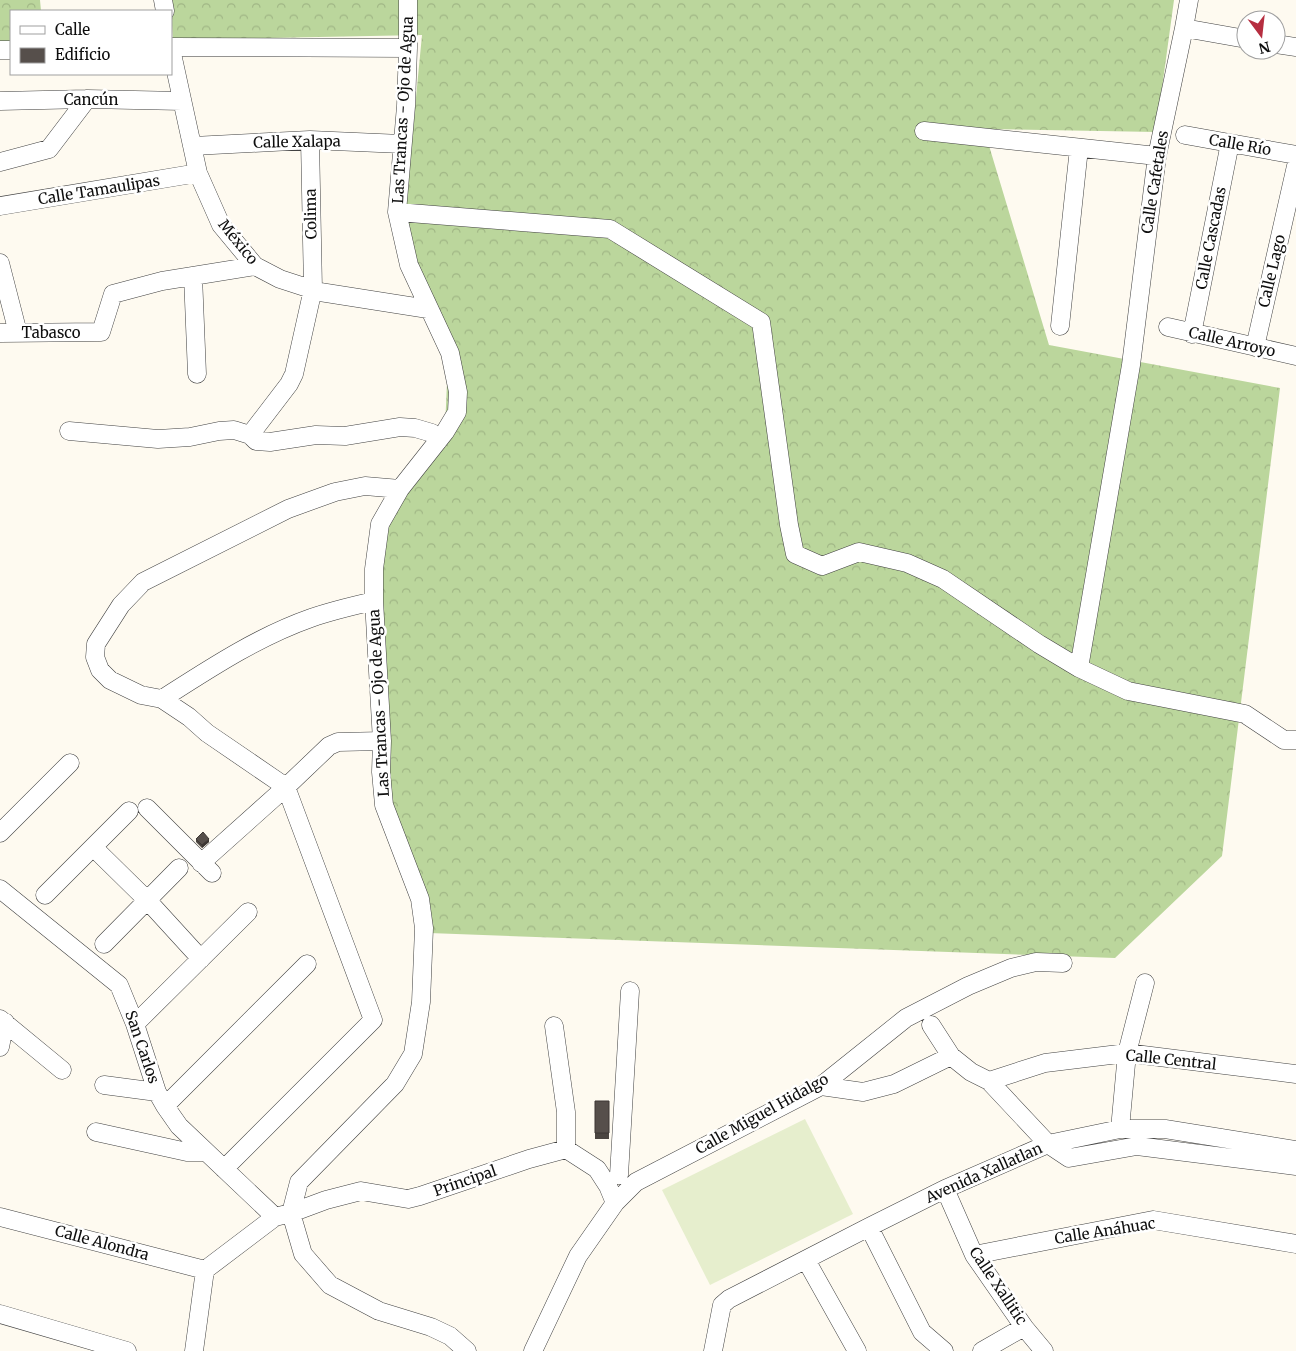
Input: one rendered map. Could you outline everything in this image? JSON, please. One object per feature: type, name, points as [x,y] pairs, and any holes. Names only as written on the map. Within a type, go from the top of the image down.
[{"type":"street","name":"Las Trancas - Ojo de Agua","points":[[283,1215],[299,1182],[395,1084],[413,1054],[421,1002],[424,928],[420,899],[384,805],[381,772],[382,741],[374,569],[380,524],[400,489],[438,441],[457,412],[458,392],[450,353],[409,265],[397,212],[408,48],[408,0]]},
{"type":"street","name":"Calle Cafetales","points":[[1080,668],[1130,365],[1157,156],[1189,0]]},
{"type":"street","points":[[1184,28],[1236,36]]},
{"type":"street","points":[[172,48],[408,48]]},
{"type":"street","name":"México","points":[[172,53],[198,173],[221,225],[255,266],[280,279],[320,292],[428,309]]},
{"type":"street","points":[[0,162],[49,149],[87,100]]},
{"type":"street","name":"Cancún","points":[[0,101],[182,101]]},
{"type":"street","points":[[924,131],[1157,156]]},
{"type":"street","name":"Calle Río","points":[[1185,135],[1296,155]]},
{"type":"street","name":"Calle Xalapa","points":[[193,146],[310,140],[402,144]]},
{"type":"street","name":"Colima","points":[[250,435],[289,384],[294,374],[313,289],[310,140]]},
{"type":"street","name":"Calle Cascadas","points":[[1192,334],[1230,143]]},
{"type":"street","points":[[1060,326],[1079,148]]},
{"type":"street","name":"Calle Lago","points":[[1255,347],[1296,166]]},
{"type":"street","name":"Calle Tamaulipas","points":[[0,206],[198,173]]},
{"type":"street","points":[[397,212],[610,229],[761,322],[789,525],[795,554],[822,566],[859,552],[907,563],[943,579],[1039,644],[1080,668],[1128,692],[1245,714],[1284,740],[1296,740]]},
{"type":"street","points":[[0,263],[18,333]]},
{"type":"street","points":[[197,374],[193,276],[255,266]]},
{"type":"street","name":"Tabasco","points":[[0,333],[101,332],[113,294],[162,281],[193,276]]},
{"type":"street","name":"Calle Arroyo","points":[[1168,327],[1192,334],[1296,356]]},
{"type":"street","points":[[69,431],[158,438],[190,437],[234,430],[250,435],[256,441],[270,442],[316,435],[345,436],[400,427],[415,428],[432,433],[438,441]]},
{"type":"street","points":[[224,1169],[373,1020],[286,788],[162,699],[141,696],[110,680],[100,670],[95,657],[96,644],[121,605],[143,582],[296,506],[335,492],[365,486],[400,489]]},
{"type":"street","points":[[162,699],[225,660],[271,636],[309,619],[374,601]]},
{"type":"street","points":[[147,808],[207,868],[328,746],[338,742],[382,741]]},
{"type":"street","points":[[0,833],[70,763]]},
{"type":"street","points":[[45,895],[129,811]]},
{"type":"street","points":[[94,847],[148,901],[201,959]]},
{"type":"street","points":[[104,944],[179,868]]},
{"type":"street","name":"San Carlos","points":[[0,889],[119,985],[135,1024],[161,1099],[179,1126],[224,1169],[283,1215]]},
{"type":"street","points":[[135,1024],[248,912]]},
{"type":"street","name":"Calle Miguel Hidalgo","points":[[533,1351],[578,1256],[615,1203],[636,1182],[821,1086],[906,1018],[968,986],[1011,968],[1036,962],[1064,963]]},
{"type":"street","points":[[104,1085],[161,1099],[307,964]]},
{"type":"street","points":[[1120,1129],[1127,1053],[1145,983]]},
{"type":"street","points":[[619,1175],[630,991]]},
{"type":"street","points":[[0,1048],[2,1020]]},
{"type":"street","points":[[2,1020],[62,1070]]},
{"type":"street","points":[[931,1025],[951,1056],[972,1072],[989,1081],[1048,1144],[1120,1129],[1164,1129],[1296,1150]]},
{"type":"street","points":[[554,1026],[566,1112],[566,1149],[597,1169],[636,1182]]},
{"type":"street","name":"Calle Central","points":[[989,1081],[1045,1063],[1127,1053],[1296,1074]]},
{"type":"street","points":[[821,1086],[863,1092],[894,1084],[951,1056]]},
{"type":"street","points":[[1137,1146],[1142,1129]]},
{"type":"street","points":[[96,1132],[186,1152],[206,1152]]},
{"type":"street","name":"Avenida Xallatlan","points":[[713,1351],[722,1305],[729,1299],[945,1189],[1048,1144],[1069,1158],[1137,1146],[1296,1166]]},
{"type":"street","name":"Principal","points":[[204,1270],[255,1230],[283,1215],[326,1200],[361,1191],[408,1199],[529,1159],[566,1149]]},
{"type":"street","points":[[597,1169],[608,1186],[615,1203]]},
{"type":"street","name":"Calle Xallitic","points":[[945,1189],[974,1255],[1024,1327],[1044,1351]]},
{"type":"street","points":[[283,1215],[303,1254],[330,1285],[379,1311],[431,1327],[450,1336],[467,1351]]},
{"type":"street","name":"Calle Alondra","points":[[0,1217],[204,1270]]},
{"type":"street","name":"Calle Anáhuac","points":[[974,1255],[1153,1220],[1296,1244]]},
{"type":"street","points":[[868,1227],[922,1332],[944,1351]]},
{"type":"street","points":[[806,1260],[857,1351]]},
{"type":"street","points":[[194,1351],[204,1270]]},
{"type":"street","points":[[0,1314],[94,1348]]},
{"type":"street","points":[[0,1325],[94,1348],[127,1351]]},
{"type":"street","points":[[982,1351],[1024,1327]]},
{"type":"green space","points":[[0,0],[40,0],[41,10],[10,10],[10,42],[0,42]]},
{"type":"green space","points":[[167,0],[1174,0],[1156,132],[984,129],[1049,345],[1280,388],[1222,856],[1115,958],[429,933],[378,791],[379,531],[445,428],[448,360],[404,222],[422,35],[173,40],[171,10]]},
{"type":"green space","points":[[805,1119],[853,1214],[710,1285],[662,1190]]},
{"type":"building","points":[[203,832],[209,839],[202,845],[196,839]]},
{"type":"building","points":[[595,1101],[609,1101],[609,1133],[595,1133]]}]
